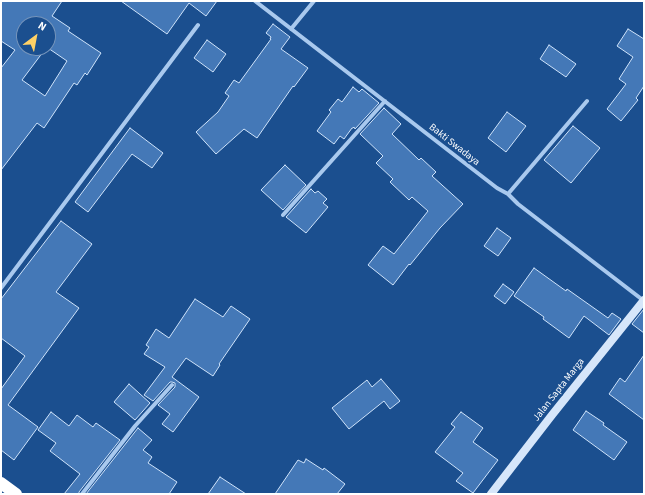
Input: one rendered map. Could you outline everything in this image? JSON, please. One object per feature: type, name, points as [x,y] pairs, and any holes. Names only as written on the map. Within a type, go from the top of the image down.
[{"type":"highway","points":[[1,483],[16,494]]},
{"type":"street","name":"Bakti Swadaya","points":[[255,1],[497,188],[508,194],[518,204],[644,301]]},
{"type":"street","points":[[291,29],[314,1]]},
{"type":"street","points":[[1,288],[198,25]]},
{"type":"street","points":[[283,215],[385,101]]},
{"type":"street","points":[[508,194],[587,101]]},
{"type":"street","name":"Jalan Sapta Marga","points":[[491,494],[556,409],[644,301]]},
{"type":"street","points":[[82,494],[135,426],[172,385]]},
{"type":"building","points":[[1,1],[62,1],[52,16],[16,16],[16,56],[40,56],[22,80],[45,96],[67,61],[56,53],[56,19],[70,28],[68,31],[101,53],[87,75],[85,73],[77,85],[74,83],[44,128],[37,123],[1,170],[1,68],[15,50],[1,41]]},
{"type":"building","points":[[121,1],[217,1],[206,16],[189,3],[167,34]]},
{"type":"building","points":[[273,24],[290,37],[281,49],[308,68],[294,87],[293,86],[257,138],[244,129],[216,154],[196,132],[218,112],[229,96],[225,93],[234,80],[239,83],[271,39],[271,37],[266,33]]},
{"type":"building","points":[[628,29],[644,39],[644,86],[636,98],[638,100],[621,121],[607,109],[626,84],[619,79],[633,57],[617,46]]},
{"type":"building","points":[[207,40],[226,54],[213,72],[194,58]]},
{"type":"building","points":[[549,45],[576,64],[566,77],[540,59]]},
{"type":"building","points":[[353,87],[359,92],[362,89],[379,103],[355,129],[354,127],[352,128],[344,139],[340,136],[334,144],[317,131],[331,112],[329,110],[338,99],[342,102]]},
{"type":"building","points":[[384,108],[401,124],[392,134],[419,160],[421,158],[436,172],[432,176],[463,204],[440,228],[393,285],[368,265],[383,246],[394,254],[428,211],[412,197],[409,200],[390,182],[393,179],[376,163],[383,156],[360,134]]},
{"type":"building","points":[[507,112],[526,126],[506,152],[488,138]]},
{"type":"building","points":[[573,126],[600,148],[571,183],[544,160]]},
{"type":"building","points":[[130,128],[163,153],[152,168],[132,154],[88,212],[75,202]]},
{"type":"building","points":[[285,165],[306,185],[283,210],[261,190]]},
{"type":"building","points":[[311,189],[315,193],[318,191],[327,199],[323,203],[328,207],[306,233],[286,217]]},
{"type":"building","points":[[61,221],[92,244],[56,292],[79,308],[8,405],[38,427],[14,460],[1,450],[1,389],[25,356],[1,338],[1,299]]},
{"type":"building","points":[[497,228],[511,238],[498,256],[484,246]]},
{"type":"building","points":[[534,268],[608,318],[612,313],[621,319],[609,335],[584,316],[569,338],[543,319],[544,317],[514,296]]},
{"type":"building","points":[[503,284],[514,292],[505,304],[494,296]]},
{"type":"building","points":[[195,299],[223,317],[231,306],[250,319],[219,364],[220,365],[213,376],[186,358],[172,377],[199,397],[173,432],[162,424],[170,414],[158,405],[175,387],[175,383],[170,382],[153,401],[144,395],[165,367],[144,354],[149,347],[146,345],[156,329],[169,338]]},
{"type":"building","points":[[644,309],[644,333],[632,324]]},
{"type":"building","points":[[644,355],[644,420],[609,394],[620,378],[625,382]]},
{"type":"building","points":[[381,379],[400,401],[390,409],[384,401],[349,429],[332,408],[367,380],[372,387]]},
{"type":"building","points":[[129,384],[150,403],[135,420],[114,402]]},
{"type":"building","points":[[586,411],[604,423],[603,425],[627,442],[614,460],[573,430]]},
{"type":"building","points":[[51,412],[69,426],[77,415],[93,427],[96,423],[120,440],[79,492],[79,494],[64,494],[80,474],[50,451],[56,443],[38,430]]},
{"type":"building","points":[[461,412],[483,428],[473,442],[498,460],[473,493],[456,481],[463,473],[435,452],[455,427],[451,424]]},
{"type":"building","points":[[138,428],[152,440],[143,450],[152,457],[148,463],[177,482],[169,494],[86,494]]},
{"type":"building","points":[[306,459],[323,470],[324,468],[345,484],[337,494],[275,494],[298,460],[304,463]]},
{"type":"building","points":[[220,477],[246,494],[208,494]]}]
